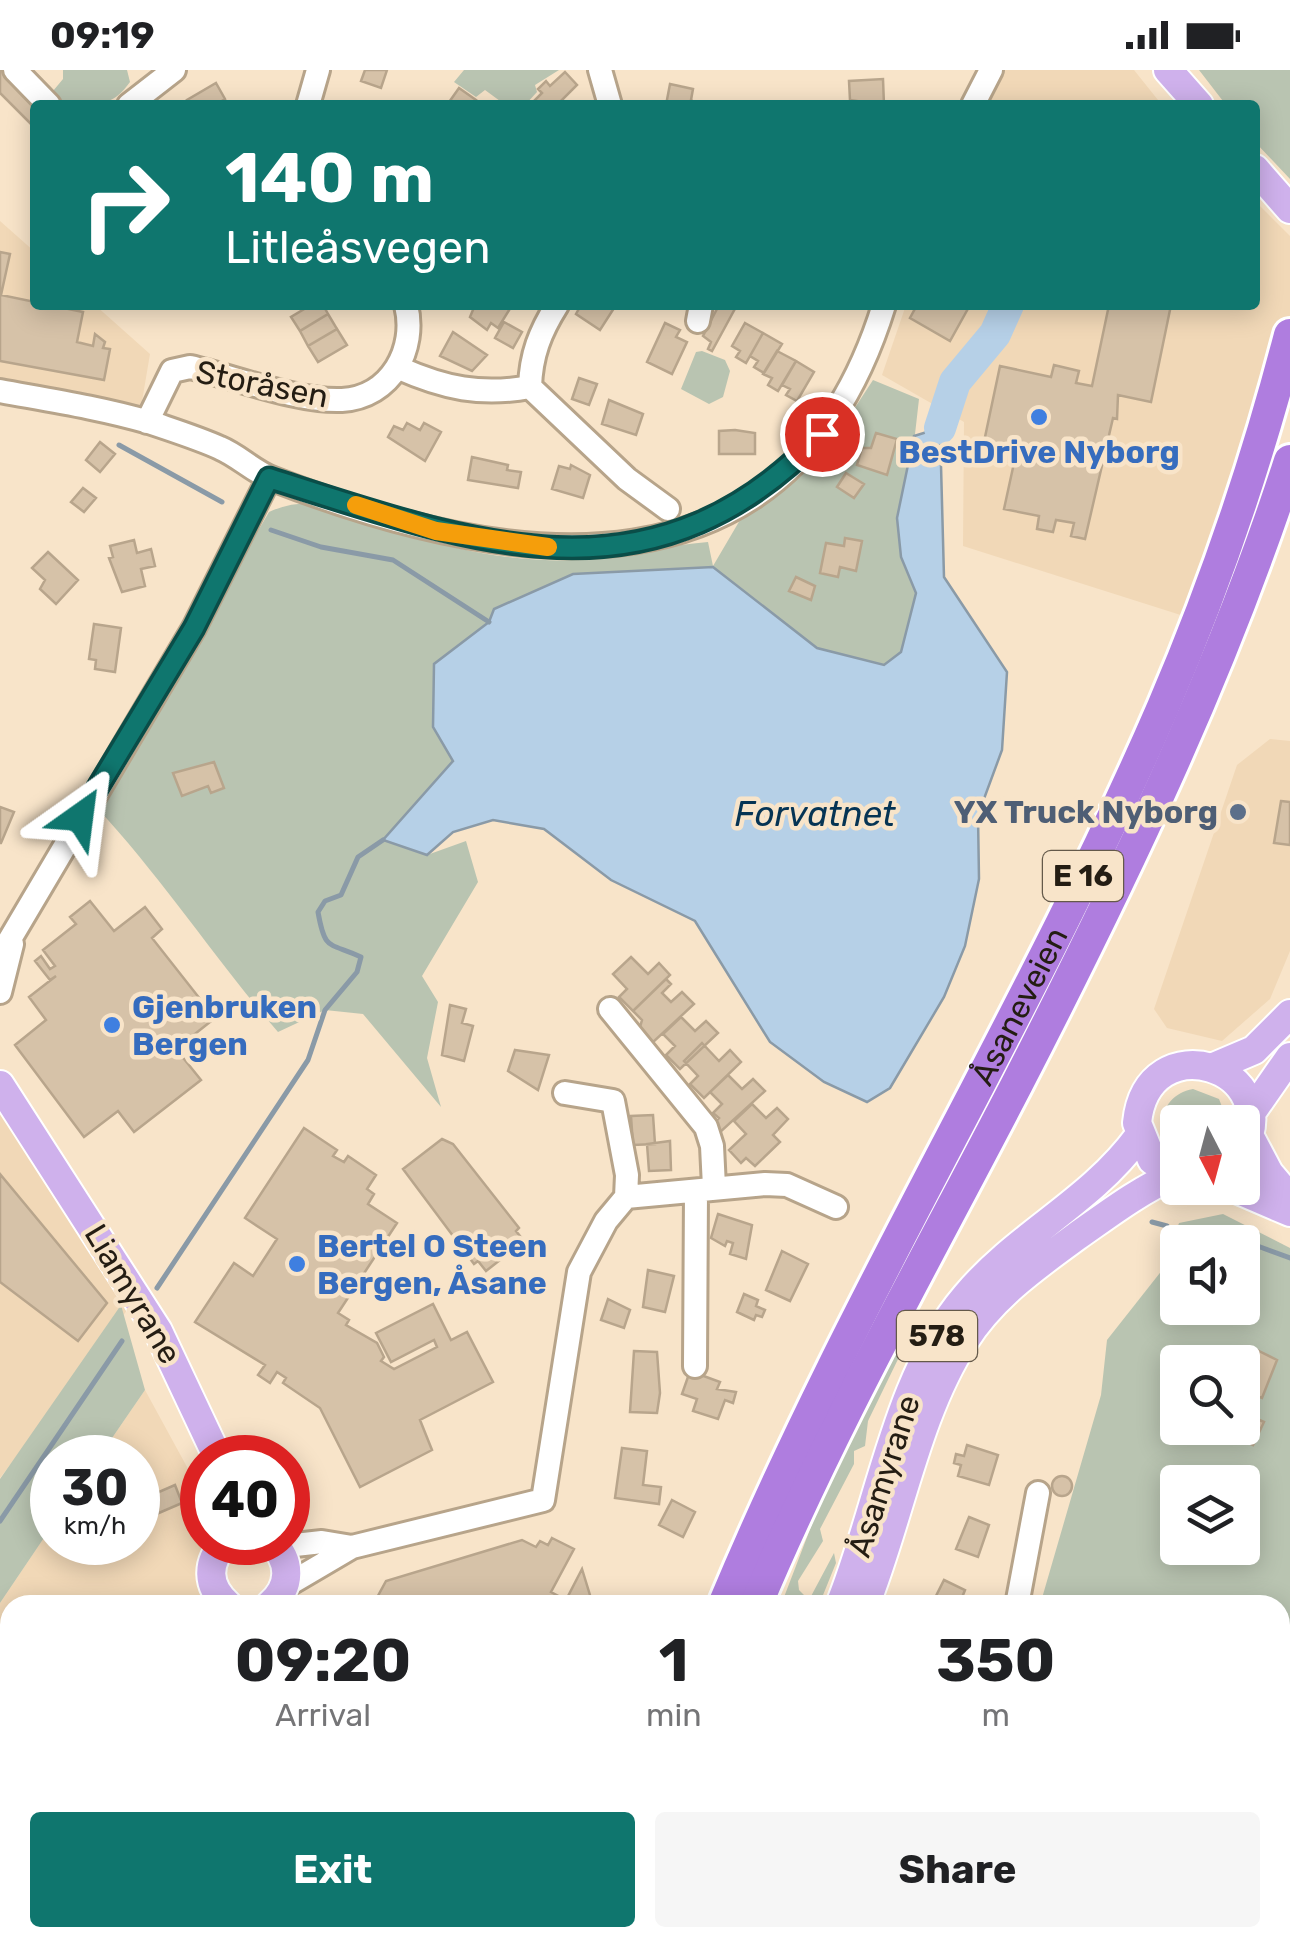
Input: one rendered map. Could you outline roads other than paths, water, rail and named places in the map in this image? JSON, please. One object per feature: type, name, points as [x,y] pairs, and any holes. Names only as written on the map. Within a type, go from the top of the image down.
[{"type":"highway","name":"Åsaneveien","points":[[729,1595],[820,1393],[988,1069],[1164,706],[1239,510],[1290,334]]},
{"type":"highway","name":"Åsaneveien","points":[[761,1595],[847,1406],[1018,1081],[1158,798],[1233,624],[1290,461]]},
{"type":"main road","points":[[1168,70],[1195,100]]},
{"type":"main road","points":[[1260,174],[1290,209]]},
{"type":"main road","name":"578","points":[[1160,1165],[1152,1160],[1139,1136],[1138,1109],[1151,1084],[1174,1068],[1214,1067],[1254,1050],[1290,1014]]},
{"type":"main road","points":[[1260,1112],[1290,1057]]},
{"type":"main road","points":[[1214,1067],[1235,1080],[1241,1105]]},
{"type":"main road","name":"Liamyrane","points":[[0,1085],[158,1332],[206,1435]]},
{"type":"main road","name":"Liamyrane","points":[[0,1120],[50,1165]]},
{"type":"main road","name":"Åsamyrane","points":[[843,1595],[914,1384],[946,1322],[987,1273],[1102,1182],[1139,1136]]},
{"type":"main road","points":[[1260,1156],[1290,1198]]},
{"type":"main road","name":"Åsamyrane","points":[[868,1595],[939,1391],[967,1336],[1002,1294],[1124,1199],[1160,1182]]},
{"type":"main road","points":[[1260,1199],[1290,1212]]},
{"type":"main road","name":"Liamyrane","points":[[204,1430],[205,1435]]},
{"type":"main road","points":[[212,1565],[212,1583],[221,1595]]},
{"type":"main road","points":[[278,1595],[285,1565]]},
{"type":"street","points":[[15,70],[44,100]]},
{"type":"street","points":[[975,100],[991,70]]},
{"type":"street","points":[[602,71],[609,100]]},
{"type":"street","points":[[135,100],[166,72]]},
{"type":"street","points":[[308,100],[309,73]]},
{"type":"street","points":[[407,310],[410,323],[399,368],[444,388],[476,392],[530,386]]},
{"type":"street","points":[[554,310],[530,360],[530,386],[620,472],[668,509]]},
{"type":"street","points":[[0,391],[147,422],[222,448],[269,478],[436,531],[486,542],[599,548],[694,528],[762,491],[822,434],[862,369],[882,310]]},
{"type":"street","name":"Storåsen","points":[[147,422],[172,372],[190,366],[343,400],[368,393],[399,368]]},
{"type":"street","points":[[0,956],[194,628],[269,478]]},
{"type":"street","points":[[0,992],[15,930]]},
{"type":"street","points":[[610,1009],[706,1127],[712,1146],[705,1189],[695,1366]]},
{"type":"street","points":[[283,1595],[352,1547],[543,1500],[578,1272],[606,1222],[626,1197],[627,1175],[613,1101],[565,1093]]},
{"type":"street","points":[[626,1197],[787,1186],[836,1207]]},
{"type":"street","points":[[1019,1595],[1038,1494]]},
{"type":"street","points":[[310,1542],[352,1547]]},
{"type":"water","name":"Forvatnet","points":[[940,428],[944,577],[1007,672],[1002,750],[978,815],[979,879],[965,946],[944,997],[890,1088],[867,1102],[824,1082],[770,1042],[695,921],[611,880],[544,829],[493,820],[453,832],[427,855],[383,840],[453,761],[433,727],[434,664],[489,622],[494,609],[573,574],[713,567],[817,648],[884,665],[901,652],[916,593],[901,557],[897,518],[914,436]]},
{"type":"waterway","points":[[940,428],[955,382],[995,334],[1006,310]]},
{"type":"waterway","points":[[119,445],[222,502]]},
{"type":"waterway","points":[[271,530],[321,547],[393,560],[489,622]]},
{"type":"waterway","points":[[157,1288],[308,1060],[325,1010],[357,972],[361,957],[326,940],[318,912],[325,901],[341,895],[358,857],[383,840]]},
{"type":"waterway","points":[[1152,1222],[1163,1225]]},
{"type":"waterway","points":[[1260,1247],[1290,1258]]},
{"type":"waterway","points":[[0,1521],[122,1341]]},
{"type":"place","name":"BestDrive Nyborg","points":[[1039,417]]},
{"type":"place","name":"YX Truck Nyborg","points":[[1238,812]]},
{"type":"place","name":"Gjenbruken Bergen","points":[[112,1025]]},
{"type":"place","name":"Bertel O Steen Bergen, Åsane","points":[[297,1264]]}]
